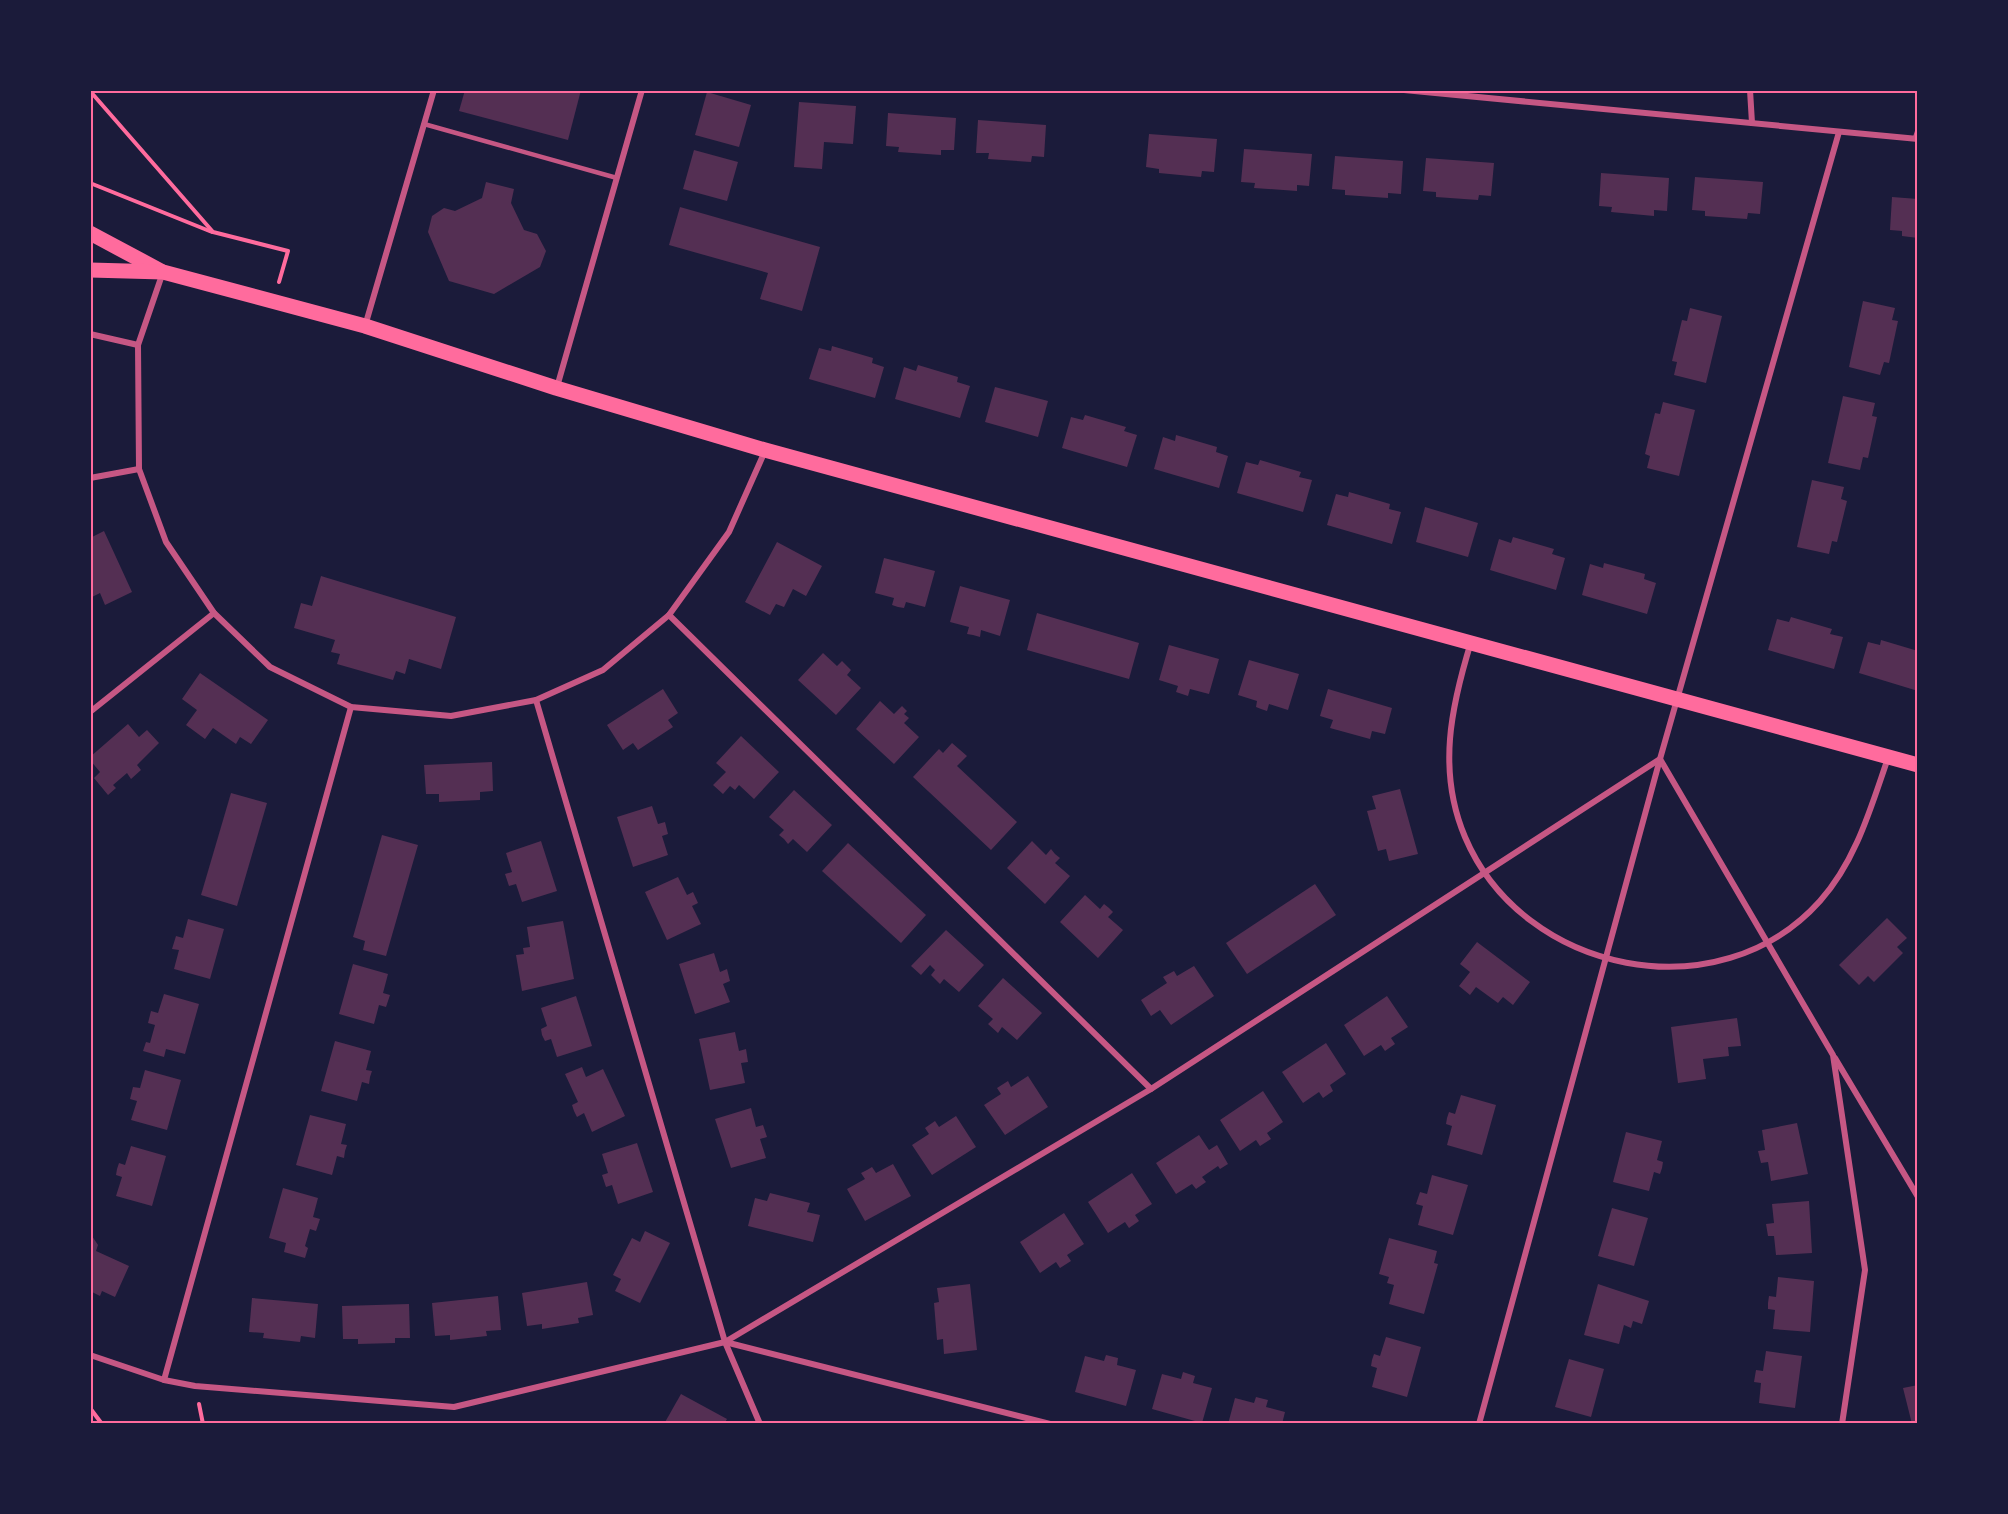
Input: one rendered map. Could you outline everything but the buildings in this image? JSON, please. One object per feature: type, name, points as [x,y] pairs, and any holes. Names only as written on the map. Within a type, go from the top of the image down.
[{"type":"main road","points":[[90,233],[163,272],[365,326],[556,388],[765,450],[1918,765]]},
{"type":"main road","points":[[90,270],[163,272]]},
{"type":"street","points":[[365,326],[434,90]]},
{"type":"street","points":[[556,388],[642,90]]},
{"type":"street","points":[[1404,90],[1917,139]]},
{"type":"street","points":[[1750,90],[1752,123]]},
{"type":"street","points":[[1479,1424],[1660,759],[1839,132]]},
{"type":"street","points":[[163,272],[138,345],[139,469],[166,542],[214,613],[270,667],[351,707],[451,716],[536,700],[603,670],[669,615],[729,532],[765,450]]},
{"type":"street","points":[[90,334],[138,345]]},
{"type":"street","points":[[90,478],[139,469]]},
{"type":"street","points":[[90,712],[214,613]]},
{"type":"street","points":[[669,615],[1151,1089]]},
{"type":"street","points":[[1471,642],[1453,702],[1449,740],[1450,774],[1465,837],[1484,872],[1504,897],[1533,924],[1563,942],[1605,960],[1645,967],[1679,967],[1734,955],[1767,942],[1788,930],[1820,901],[1845,867],[1863,828],[1889,756]]},
{"type":"street","points":[[536,700],[725,1342],[760,1424]]},
{"type":"street","points":[[164,1380],[351,707]]},
{"type":"street","points":[[90,1355],[164,1380],[195,1386],[454,1407],[725,1342],[1151,1089],[1660,759]]},
{"type":"street","points":[[1660,759],[1918,1197]]},
{"type":"street","points":[[1833,1055],[1865,1270],[1842,1424]]},
{"type":"street","points":[[725,1342],[1050,1424]]},
{"type":"lane","points":[[424,124],[617,178]]},
{"type":"lane","points":[[1917,139],[1918,129]]},
{"type":"path","points":[[90,91],[213,232]]},
{"type":"path","points":[[90,183],[213,232],[288,251],[273,303]]},
{"type":"path","points":[[90,1408],[102,1424]]}]
